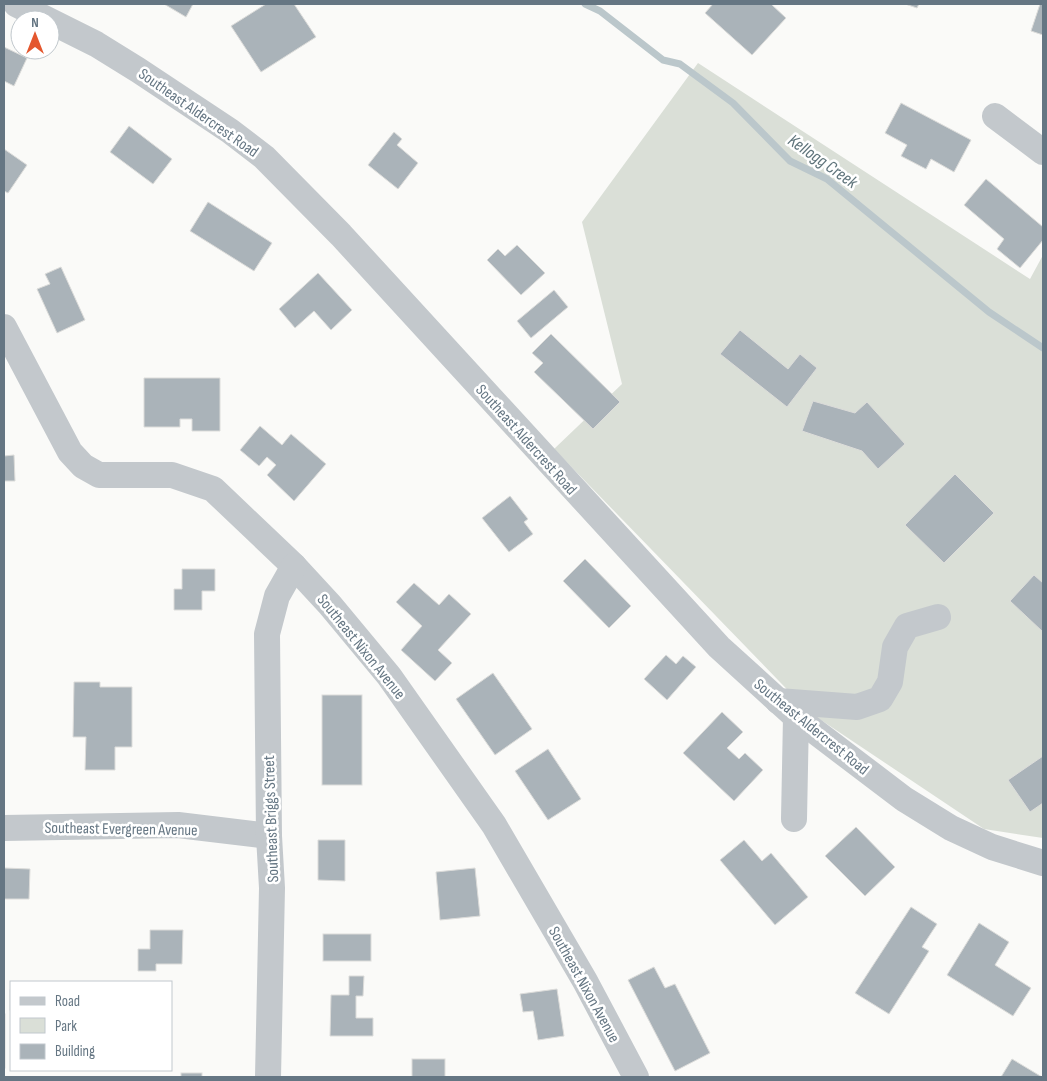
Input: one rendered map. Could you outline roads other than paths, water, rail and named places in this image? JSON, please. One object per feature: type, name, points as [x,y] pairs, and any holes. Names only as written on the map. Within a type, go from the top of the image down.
[{"type":"street","name":"Southeast Aldercrest Road","points":[[16,4],[96,44],[230,131],[264,157],[342,235],[719,647],[787,709],[904,799],[951,828],[992,848],[1043,863]]},
{"type":"street","points":[[995,116],[1043,152]]},
{"type":"street","name":"Southeast Nixon Avenue","points":[[4,328],[70,452],[83,466],[99,475],[172,475],[213,489],[294,566],[330,605],[389,676],[494,825],[585,981],[636,1077]]},
{"type":"street","name":"Southeast Briggs Street","points":[[268,1077],[272,888],[269,836],[267,634],[277,596],[294,566]]},
{"type":"street","points":[[794,818],[787,709],[857,707],[880,699],[890,682],[895,648],[907,626],[938,617]]},
{"type":"street","name":"Southeast Evergreen Avenue","points":[[4,828],[178,825],[269,836]]},
{"type":"waterway","name":"Kellogg Creek","points":[[585,4],[600,11],[663,60],[680,64],[733,103],[790,161],[827,179],[989,312],[1043,348]]}]
